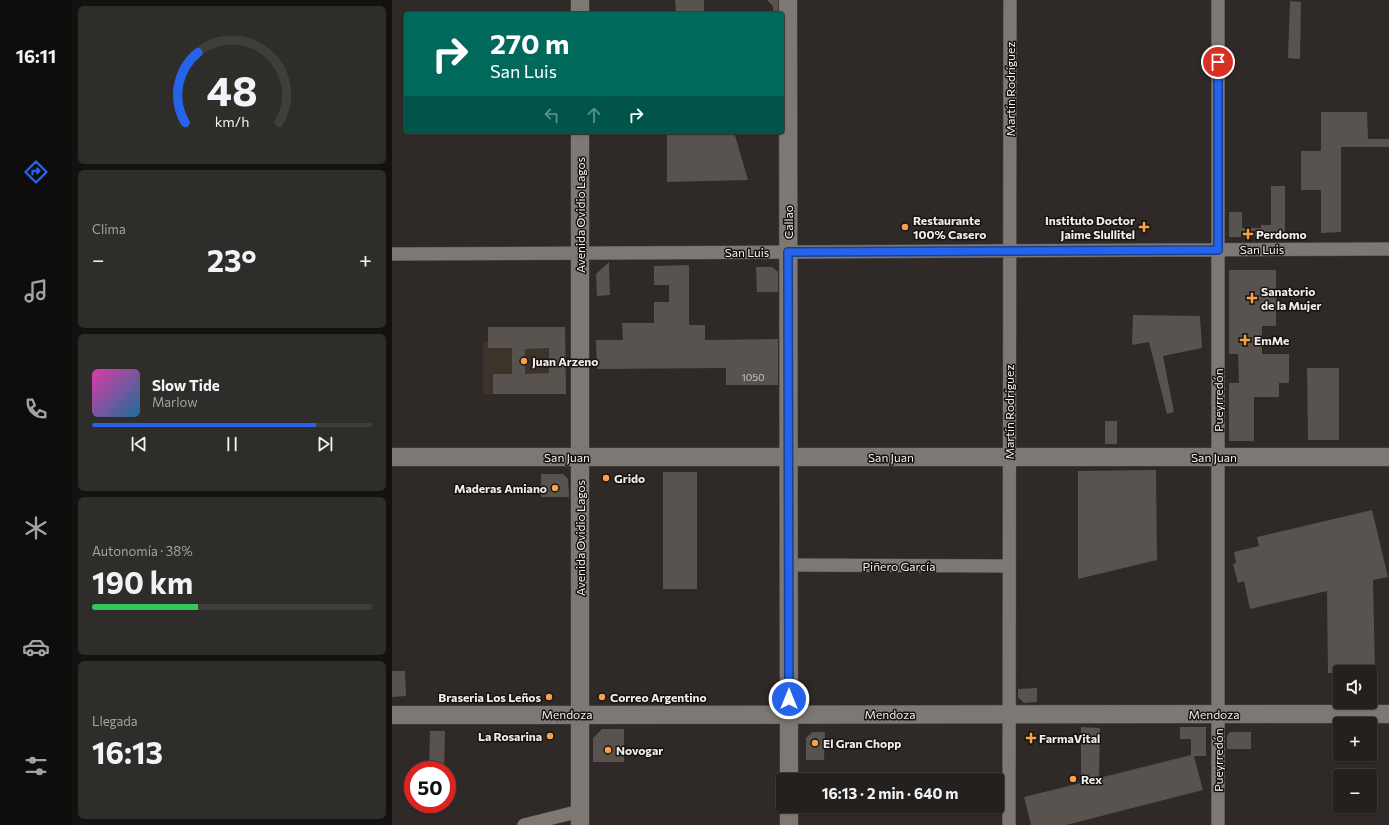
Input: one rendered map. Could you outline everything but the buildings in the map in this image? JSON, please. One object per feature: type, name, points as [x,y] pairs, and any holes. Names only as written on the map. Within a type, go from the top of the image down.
[{"type":"main road","points":[[580,0],[580,12]]},
{"type":"main road","name":"Callao","points":[[788,0],[789,773]]},
{"type":"main road","name":"Avenida Ovidio Lagos","points":[[580,134],[580,818]]},
{"type":"main road","name":"San Juan","points":[[392,457],[1389,457]]},
{"type":"main road","name":"Mendoza","points":[[392,715],[1389,714]]},
{"type":"main road","points":[[790,813],[790,825]]},
{"type":"street","name":"Martín Rodríguez","points":[[1009,825],[1010,0]]},
{"type":"street","name":"Pueyrredón","points":[[1218,0],[1218,825]]},
{"type":"street","name":"San Luis","points":[[392,254],[1389,249]]},
{"type":"street","name":"Piñero García","points":[[789,565],[1010,566]]},
{"type":"street","points":[[524,825],[580,818]]},
{"type":"shaded area","name":"Juan Arzeno","points":[[488,327],[565,327],[566,394],[483,394],[483,342],[488,342]]},
{"type":"place","name":"Restaurante 100% Casero","points":[[905,227]]},
{"type":"place","name":"Instituto Doctor Jaime Slullitel","points":[[1144,227]]},
{"type":"place","name":"Perdomo","points":[[1248,234]]},
{"type":"place","name":"Sanatorio de la Mujer","points":[[1252,298]]},
{"type":"place","name":"EmMe","points":[[1245,340]]},
{"type":"place","name":"Juan Arzeno","points":[[524,361]]},
{"type":"place","name":"Grido","points":[[606,478]]},
{"type":"place","name":"Maderas Amiano","points":[[555,488]]},
{"type":"place","name":"Braseria Los Leños","points":[[549,697]]},
{"type":"place","name":"Correo Argentino","points":[[602,697]]},
{"type":"place","name":"La Rosarina","points":[[550,736]]},
{"type":"place","name":"FarmaVital","points":[[1031,738]]},
{"type":"place","name":"El Gran Chopp","points":[[815,743]]},
{"type":"place","name":"Novogar","points":[[608,750]]},
{"type":"place","name":"Rex","points":[[1073,779]]},
{"type":"route","points":[[789,699],[788,252],[1218,250],[1218,62]]}]
